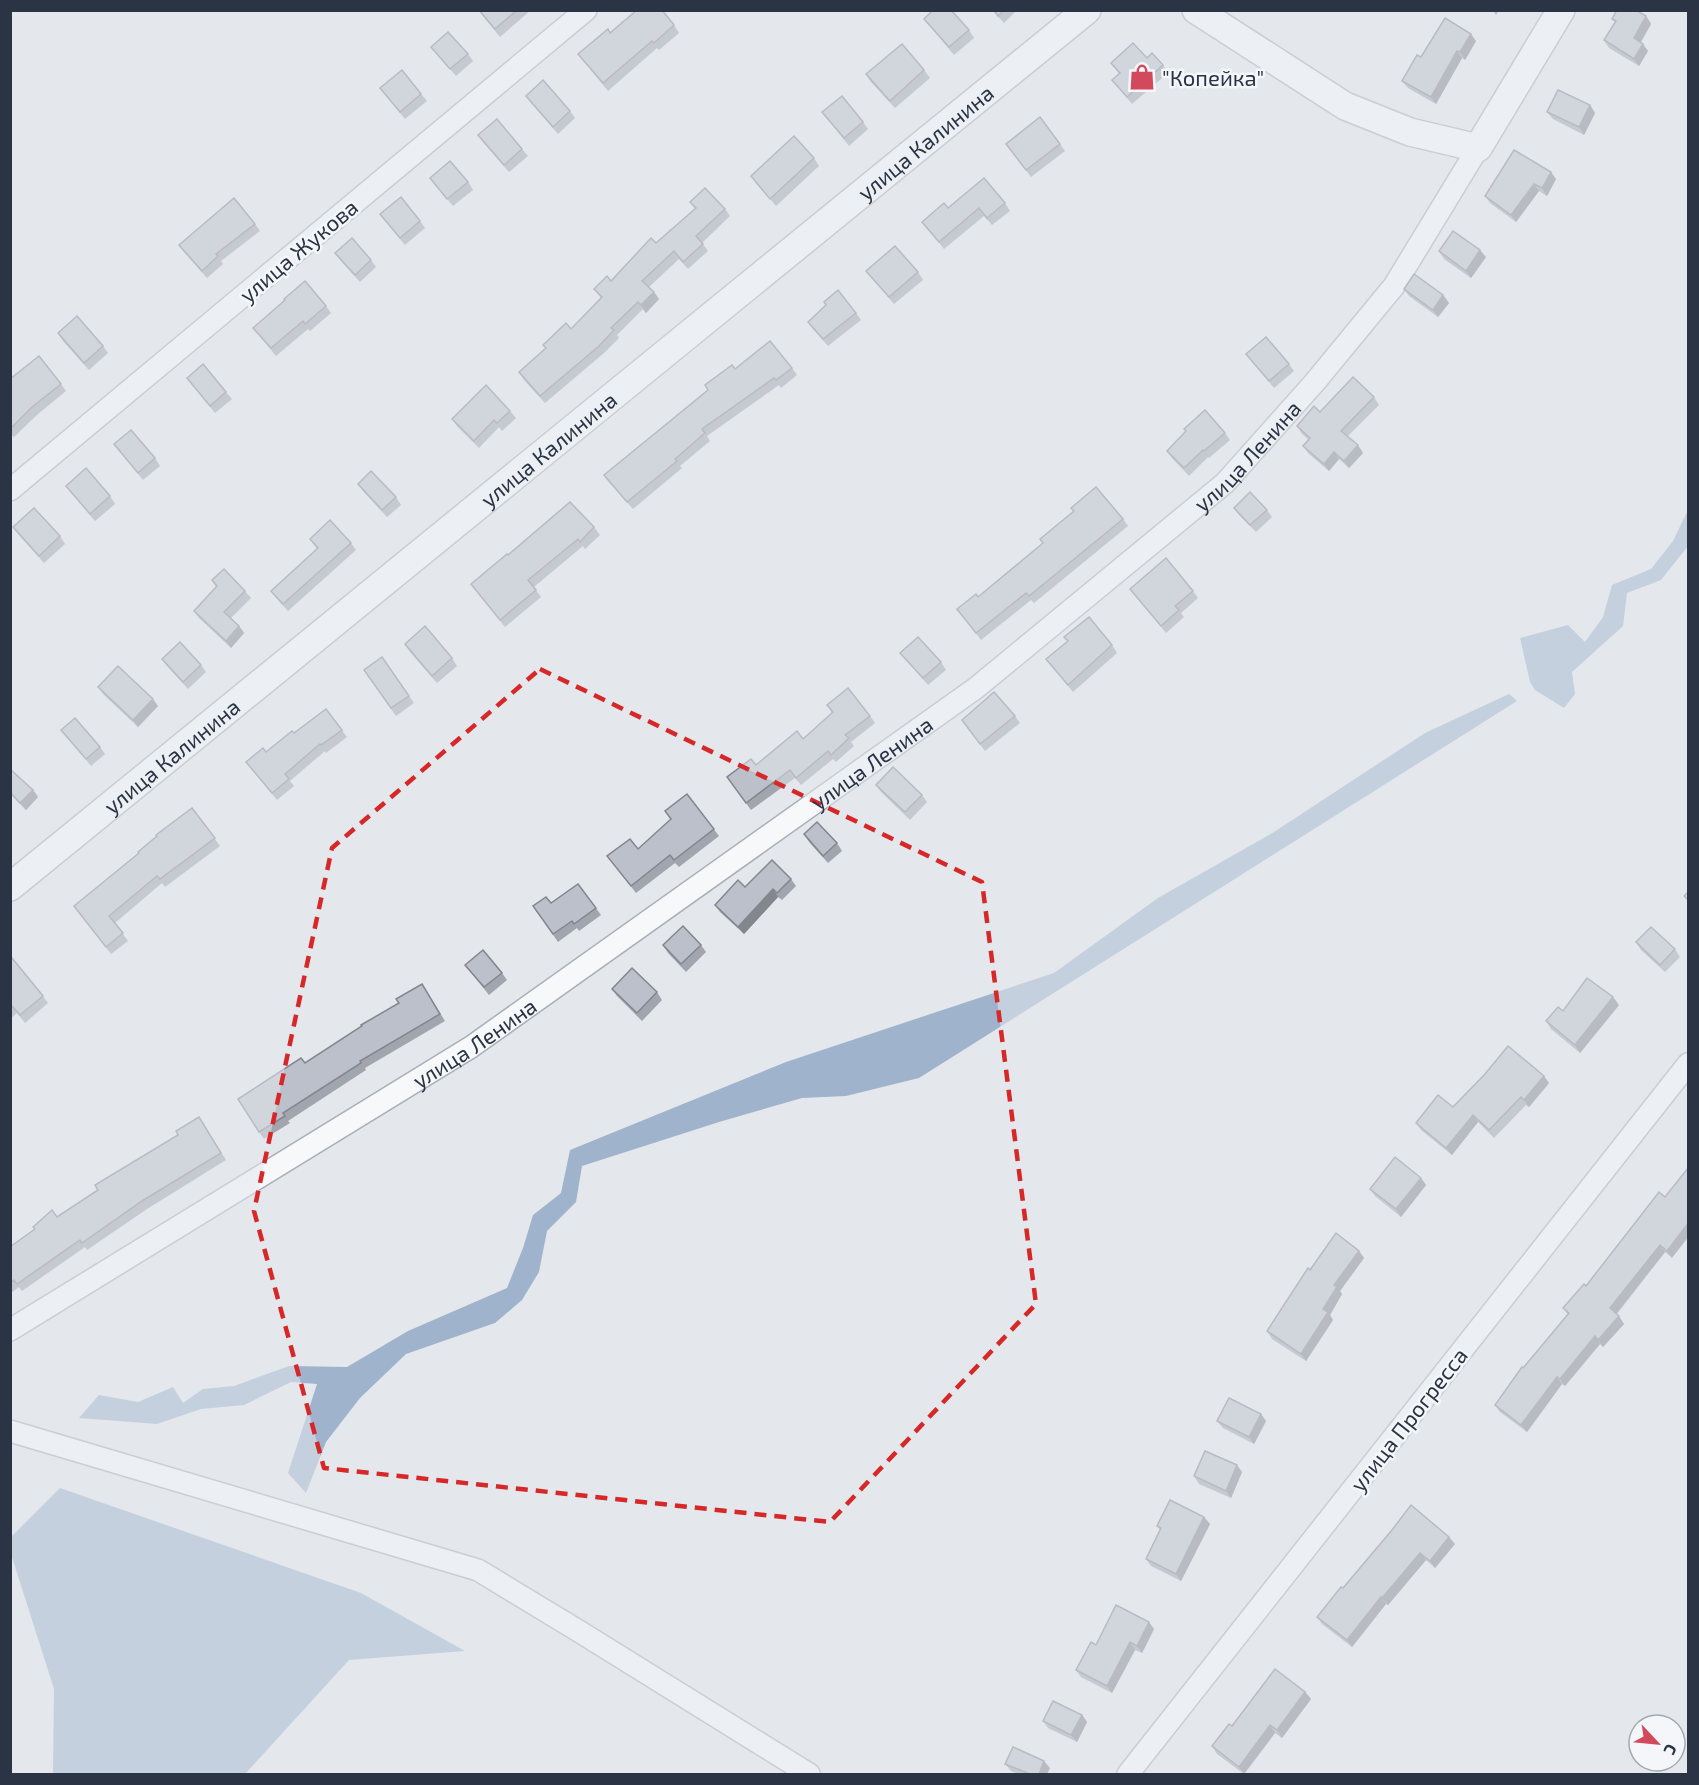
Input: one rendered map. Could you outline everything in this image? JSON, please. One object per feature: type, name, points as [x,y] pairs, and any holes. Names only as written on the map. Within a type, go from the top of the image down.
[{"type":"street","name":"улица Жукова","points":[[10,490],[586,10]]},
{"type":"street","name":"улица Калинина","points":[[10,887],[1088,10]]},
{"type":"street","points":[[1196,10],[1345,106],[1410,132],[1478,148]]},
{"type":"street","name":"улица Ленина","points":[[10,1330],[471,1047],[976,688],[1225,483],[1315,382],[1394,286],[1561,10]]},
{"type":"street","name":"улица Прогресса","points":[[1128,1774],[1689,1064]]},
{"type":"street","points":[[10,1431],[478,1570],[809,1774]]},
{"type":"highlighted area","points":[[540,669],[982,882],[1036,1304],[830,1522],[324,1468],[254,1211],[332,848]]},
{"type":"water","points":[[1688,510],[1688,546],[1661,580],[1627,593],[1623,626],[1572,672],[1575,694],[1564,708],[1535,690],[1530,682],[1520,638],[1568,625],[1585,642],[1603,617],[1612,585],[1651,569],[1673,541]]},
{"type":"water","points":[[1509,694],[1517,701],[919,1078],[846,1096],[802,1098],[582,1166],[576,1202],[547,1231],[539,1272],[522,1300],[495,1323],[406,1354],[360,1398],[326,1442],[306,1493],[288,1473],[317,1384],[291,1382],[244,1405],[201,1409],[157,1424],[79,1418],[99,1395],[138,1402],[173,1387],[183,1403],[203,1389],[234,1386],[289,1366],[347,1367],[408,1331],[507,1288],[533,1215],[561,1193],[570,1150],[786,1062],[1054,973],[1158,898],[1274,832],[1425,733]]},
{"type":"water","points":[[60,1488],[361,1593],[465,1651],[349,1660],[245,1774],[53,1774],[54,1689],[11,1554],[10,1538]]},
{"type":"building","points":[[479,10],[517,10],[495,29]]},
{"type":"building","points":[[637,10],[662,10],[674,25],[603,83],[578,54],[608,29],[610,33]]},
{"type":"building","points":[[933,10],[951,10],[969,30],[949,47],[924,19]]},
{"type":"building","points":[[994,10],[1004,10],[998,16]]},
{"type":"building","points":[[1617,10],[1636,10],[1646,16],[1634,38],[1643,44],[1634,59],[1604,40],[1616,21],[1612,19]]},
{"type":"building","points":[[1445,18],[1471,34],[1460,52],[1457,51],[1431,97],[1402,81],[1417,55],[1421,57]]},
{"type":"building","points":[[448,32],[468,54],[450,69],[431,47]]},
{"type":"building","name":"\"Копейка\"","points":[[1133,43],[1147,58],[1152,53],[1163,65],[1127,97],[1112,80],[1120,73],[1111,63]]},
{"type":"building","points":[[902,44],[924,70],[890,101],[866,74]]},
{"type":"building","points":[[402,70],[421,94],[400,112],[380,88]]},
{"type":"building","points":[[543,80],[570,111],[553,127],[526,96]]},
{"type":"building","points":[[1558,90],[1590,105],[1579,127],[1547,112]]},
{"type":"building","points":[[842,96],[863,122],[844,138],[822,112]]},
{"type":"building","points":[[1040,117],[1060,144],[1026,170],[1006,144]]},
{"type":"building","points":[[497,119],[522,149],[504,165],[478,135]]},
{"type":"building","points":[[794,136],[814,158],[770,199],[751,176]]},
{"type":"building","points":[[1514,150],[1551,172],[1542,188],[1534,184],[1511,215],[1485,196]]},
{"type":"building","points":[[450,161],[468,182],[447,199],[430,178]]},
{"type":"building","points":[[984,178],[1005,203],[987,218],[979,208],[939,242],[922,222],[944,203],[948,208]]},
{"type":"building","points":[[705,188],[725,209],[696,236],[703,244],[683,262],[674,251],[642,281],[654,292],[641,305],[638,302],[611,328],[614,330],[599,346],[540,396],[519,372],[546,348],[543,345],[566,323],[571,329],[602,297],[594,289],[607,276],[611,281],[651,238],[656,243],[696,208],[690,202]]},
{"type":"building","points":[[401,197],[420,221],[400,238],[380,214]]},
{"type":"building","points":[[234,198],[255,224],[216,254],[218,256],[202,271],[179,245]]},
{"type":"building","points":[[1453,231],[1480,250],[1466,271],[1439,251]]},
{"type":"building","points":[[352,238],[371,260],[355,275],[335,253]]},
{"type":"building","points":[[895,246],[918,272],[889,297],[866,271]]},
{"type":"building","points":[[1414,274],[1443,295],[1433,310],[1404,289]]},
{"type":"building","points":[[305,281],[326,306],[305,324],[303,321],[271,348],[253,328]]},
{"type":"building","points":[[838,290],[856,313],[823,339],[808,322],[826,305],[824,302]]},
{"type":"building","points":[[77,316],[103,346],[84,363],[58,333]]},
{"type":"building","points":[[1266,337],[1289,364],[1269,381],[1246,354]]},
{"type":"building","points":[[770,341],[792,368],[776,380],[774,378],[702,429],[705,433],[675,459],[677,461],[627,502],[604,475],[708,390],[705,385],[732,365],[735,369]]},
{"type":"building","points":[[39,356],[61,384],[32,407],[10,429],[10,379]]},
{"type":"building","points":[[203,364],[226,392],[210,406],[187,378]]},
{"type":"building","points":[[1353,377],[1374,397],[1341,431],[1358,445],[1344,461],[1334,452],[1324,464],[1303,446],[1310,438],[1297,426],[1314,406],[1320,412]]},
{"type":"building","points":[[486,385],[510,411],[497,423],[494,420],[474,441],[452,419]]},
{"type":"building","points":[[1205,410],[1225,433],[1184,468],[1167,451],[1186,431],[1184,429]]},
{"type":"building","points":[[131,430],[155,458],[138,473],[114,444]]},
{"type":"building","points":[[86,468],[110,496],[90,514],[66,486]]},
{"type":"building","points":[[371,471],[396,497],[382,510],[358,484]]},
{"type":"building","points":[[1096,487],[1123,519],[1029,596],[1026,593],[976,633],[957,609],[976,594],[978,597],[1043,543],[1040,539],[1074,511],[1071,508]]},
{"type":"building","points":[[1250,492],[1267,510],[1250,525],[1234,508]]},
{"type":"building","points":[[570,502],[594,527],[580,542],[578,539],[528,580],[536,590],[500,620],[471,584]]},
{"type":"building","points":[[34,508],[60,536],[39,556],[13,527]]},
{"type":"building","points":[[330,520],[351,543],[283,604],[271,591],[318,548],[310,539]]},
{"type":"building","points":[[1166,558],[1193,591],[1175,606],[1179,610],[1161,626],[1130,589]]},
{"type":"building","points":[[224,569],[245,591],[224,612],[239,626],[226,641],[194,611],[217,586],[212,580]]},
{"type":"building","points":[[1089,617],[1112,645],[1068,685],[1046,659],[1068,641],[1064,637]]},
{"type":"building","points":[[425,626],[452,658],[432,676],[405,644]]},
{"type":"building","points":[[918,637],[941,662],[923,678],[900,653]]},
{"type":"building","points":[[180,642],[201,665],[183,682],[162,659]]},
{"type":"building","points":[[382,657],[409,696],[391,708],[364,670]]},
{"type":"building","points":[[118,666],[153,699],[133,720],[98,687]]},
{"type":"building","points":[[848,688],[870,716],[845,735],[849,738],[831,755],[828,751],[796,778],[790,770],[746,803],[727,777],[751,759],[756,765],[797,731],[803,739],[833,712],[827,705]]},
{"type":"building","points":[[994,692],[1015,716],[980,744],[962,720]]},
{"type":"building","points":[[326,709],[342,730],[320,744],[285,774],[289,779],[272,793],[246,762],[263,748],[266,752],[292,731],[294,733]]},
{"type":"building","points":[[75,718],[100,747],[86,759],[61,730]]},
{"type":"building","points":[[893,767],[922,795],[905,812],[876,785]]},
{"type":"building","points":[[10,769],[33,790],[20,803],[10,792]]},
{"type":"building","points":[[687,794],[714,829],[674,860],[670,855],[631,886],[607,856],[630,839],[638,849],[671,819],[665,811]]},
{"type":"building","points":[[192,808],[215,838],[160,879],[157,876],[109,916],[123,933],[106,947],[74,906],[139,853],[156,835]]},
{"type":"building","points":[[817,822],[837,843],[823,856],[804,834]]},
{"type":"building","points":[[772,860],[791,879],[777,893],[773,889],[738,927],[715,905],[738,880],[745,887]]},
{"type":"building","points":[[578,884],[596,908],[574,924],[572,921],[553,934],[533,906],[546,897],[551,903]]},
{"type":"building","points":[[1689,891],[1689,901],[1684,896]]},
{"type":"building","points":[[683,926],[701,945],[681,964],[663,945]]},
{"type":"building","points":[[1651,927],[1675,949],[1660,965],[1636,942]]},
{"type":"building","points":[[483,950],[502,973],[484,987],[465,965]]},
{"type":"building","points":[[12,958],[43,996],[20,1015],[12,1006],[10,1008],[10,959]]},
{"type":"building","points":[[632,968],[657,992],[637,1013],[612,989]]},
{"type":"building","points":[[1587,978],[1613,997],[1575,1045],[1546,1021],[1558,1007],[1563,1011]]},
{"type":"building","points":[[422,984],[440,1014],[360,1061],[361,1063],[283,1113],[285,1116],[259,1132],[238,1099],[301,1058],[305,1063],[361,1025],[399,1003],[396,999]]},
{"type":"building","points":[[1508,1046],[1544,1076],[1524,1100],[1521,1097],[1489,1130],[1473,1115],[1446,1148],[1416,1123],[1438,1095],[1453,1107]]},
{"type":"building","points":[[199,1117],[221,1153],[142,1201],[82,1243],[80,1240],[17,1284],[14,1280],[10,1283],[10,1247],[35,1229],[33,1227],[52,1210],[57,1217],[98,1190],[95,1185],[178,1135],[176,1131]]},
{"type":"building","points":[[1395,1157],[1421,1178],[1396,1209],[1370,1189]]},
{"type":"building","points":[[1689,1167],[1689,1222],[1667,1251],[1660,1245],[1610,1308],[1619,1316],[1598,1340],[1595,1336],[1560,1379],[1557,1377],[1521,1425],[1495,1405],[1522,1367],[1569,1313],[1563,1308],[1584,1284],[1586,1286],[1659,1192],[1665,1197]]},
{"type":"building","points":[[1336,1233],[1359,1251],[1334,1285],[1337,1287],[1323,1309],[1328,1312],[1301,1354],[1267,1331],[1308,1268],[1310,1270]]},
{"type":"building","points":[[1229,1398],[1261,1414],[1249,1437],[1217,1421]]},
{"type":"building","points":[[1205,1451],[1237,1465],[1226,1491],[1194,1476]]},
{"type":"building","points":[[1170,1500],[1204,1517],[1176,1574],[1146,1559],[1161,1528],[1157,1526]]},
{"type":"building","points":[[1411,1505],[1449,1537],[1430,1561],[1420,1553],[1347,1640],[1317,1617]]},
{"type":"building","points":[[1116,1605],[1149,1622],[1137,1646],[1130,1642],[1107,1686],[1076,1670],[1091,1642],[1096,1645]]},
{"type":"building","points":[[1275,1669],[1305,1692],[1277,1730],[1270,1725],[1239,1767],[1212,1746],[1229,1724],[1232,1726]]},
{"type":"building","points":[[1053,1701],[1082,1715],[1071,1735],[1043,1721]]},
{"type":"building","points":[[1013,1747],[1044,1761],[1039,1774],[1030,1774],[1005,1764]]},
{"type":"place","name":"\"Копейка\"","points":[[1142,77]]}]
